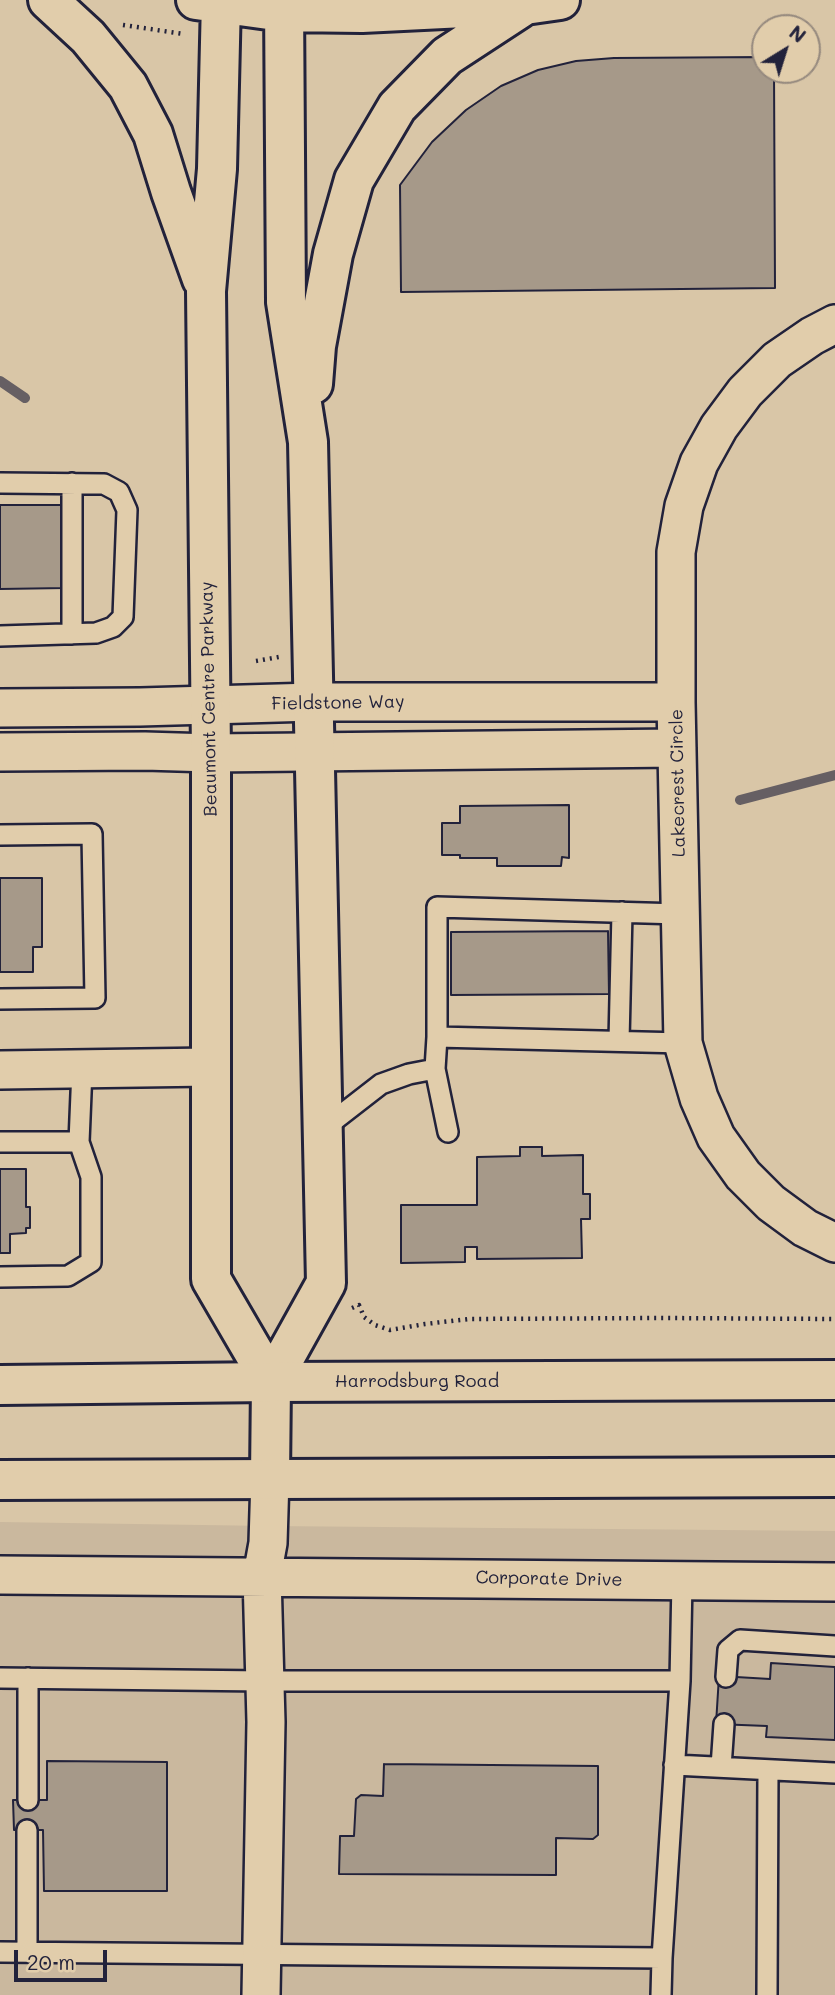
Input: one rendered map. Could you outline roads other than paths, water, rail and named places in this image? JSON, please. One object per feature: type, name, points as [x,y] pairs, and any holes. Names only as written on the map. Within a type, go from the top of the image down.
[{"type":"street","points":[[48,0],[88,37],[128,86],[153,134],[206,291]]},
{"type":"street","points":[[206,10],[284,6],[362,13],[542,2]]},
{"type":"street","points":[[261,1995],[265,1681],[262,1576],[268,1543],[271,1381],[326,1283],[308,442],[318,336],[333,254],[354,180],[397,107],[447,57],[542,2]]},
{"type":"street","points":[[284,6],[286,302],[308,442]]},
{"type":"street","name":"Beaumont Centre Parkway","points":[[206,10],[217,169],[206,291],[211,753],[211,1279],[271,1381]]},
{"type":"street","name":"Lakecrest Circle","points":[[835,324],[777,360],[753,384],[719,427],[699,463],[684,506],[676,552],[676,702],[683,1043],[699,1098],[716,1137],[743,1175],[771,1203],[805,1228],[835,1243]]},
{"type":"street","name":"Fieldstone Way","points":[[0,708],[313,702],[676,702]]},
{"type":"street","points":[[0,752],[211,753],[677,748]]},
{"type":"street","points":[[0,1070],[211,1067]]},
{"type":"street","name":"Harrodsburg Road","points":[[0,1385],[271,1381],[835,1380]]},
{"type":"street","points":[[0,1480],[835,1477]]},
{"type":"street","name":"Corporate Drive","points":[[0,1575],[835,1582]]},
{"type":"lane","points":[[0,483],[104,484],[119,492],[127,510],[123,617],[113,627],[96,633],[0,636]]},
{"type":"lane","points":[[72,483],[72,634]]},
{"type":"lane","points":[[0,835],[92,834],[95,998],[0,999]]},
{"type":"lane","points":[[448,1132],[435,1069],[437,907],[680,914]]},
{"type":"lane","points":[[620,1041],[622,912]]},
{"type":"lane","points":[[437,1037],[683,1043]]},
{"type":"lane","points":[[0,1277],[68,1276],[91,1262],[91,1177],[79,1142],[82,1069]]},
{"type":"lane","points":[[322,1129],[380,1084],[435,1069]]},
{"type":"lane","points":[[0,1142],[79,1142]]},
{"type":"lane","points":[[662,1995],[662,1958],[680,1681],[682,1581]]},
{"type":"lane","points":[[726,1677],[728,1650],[740,1640],[835,1646]]},
{"type":"lane","points":[[0,1678],[680,1681]]},
{"type":"lane","points":[[28,1678],[28,1800]]},
{"type":"lane","points":[[721,1767],[723,1724]]},
{"type":"lane","points":[[674,1765],[835,1773]]},
{"type":"lane","points":[[767,1995],[768,1770]]},
{"type":"lane","points":[[27,1830],[27,1952]]},
{"type":"lane","points":[[0,1952],[662,1958]]},
{"type":"waterway","points":[[0,381],[25,398]]},
{"type":"waterway","points":[[740,800],[835,775]]}]
